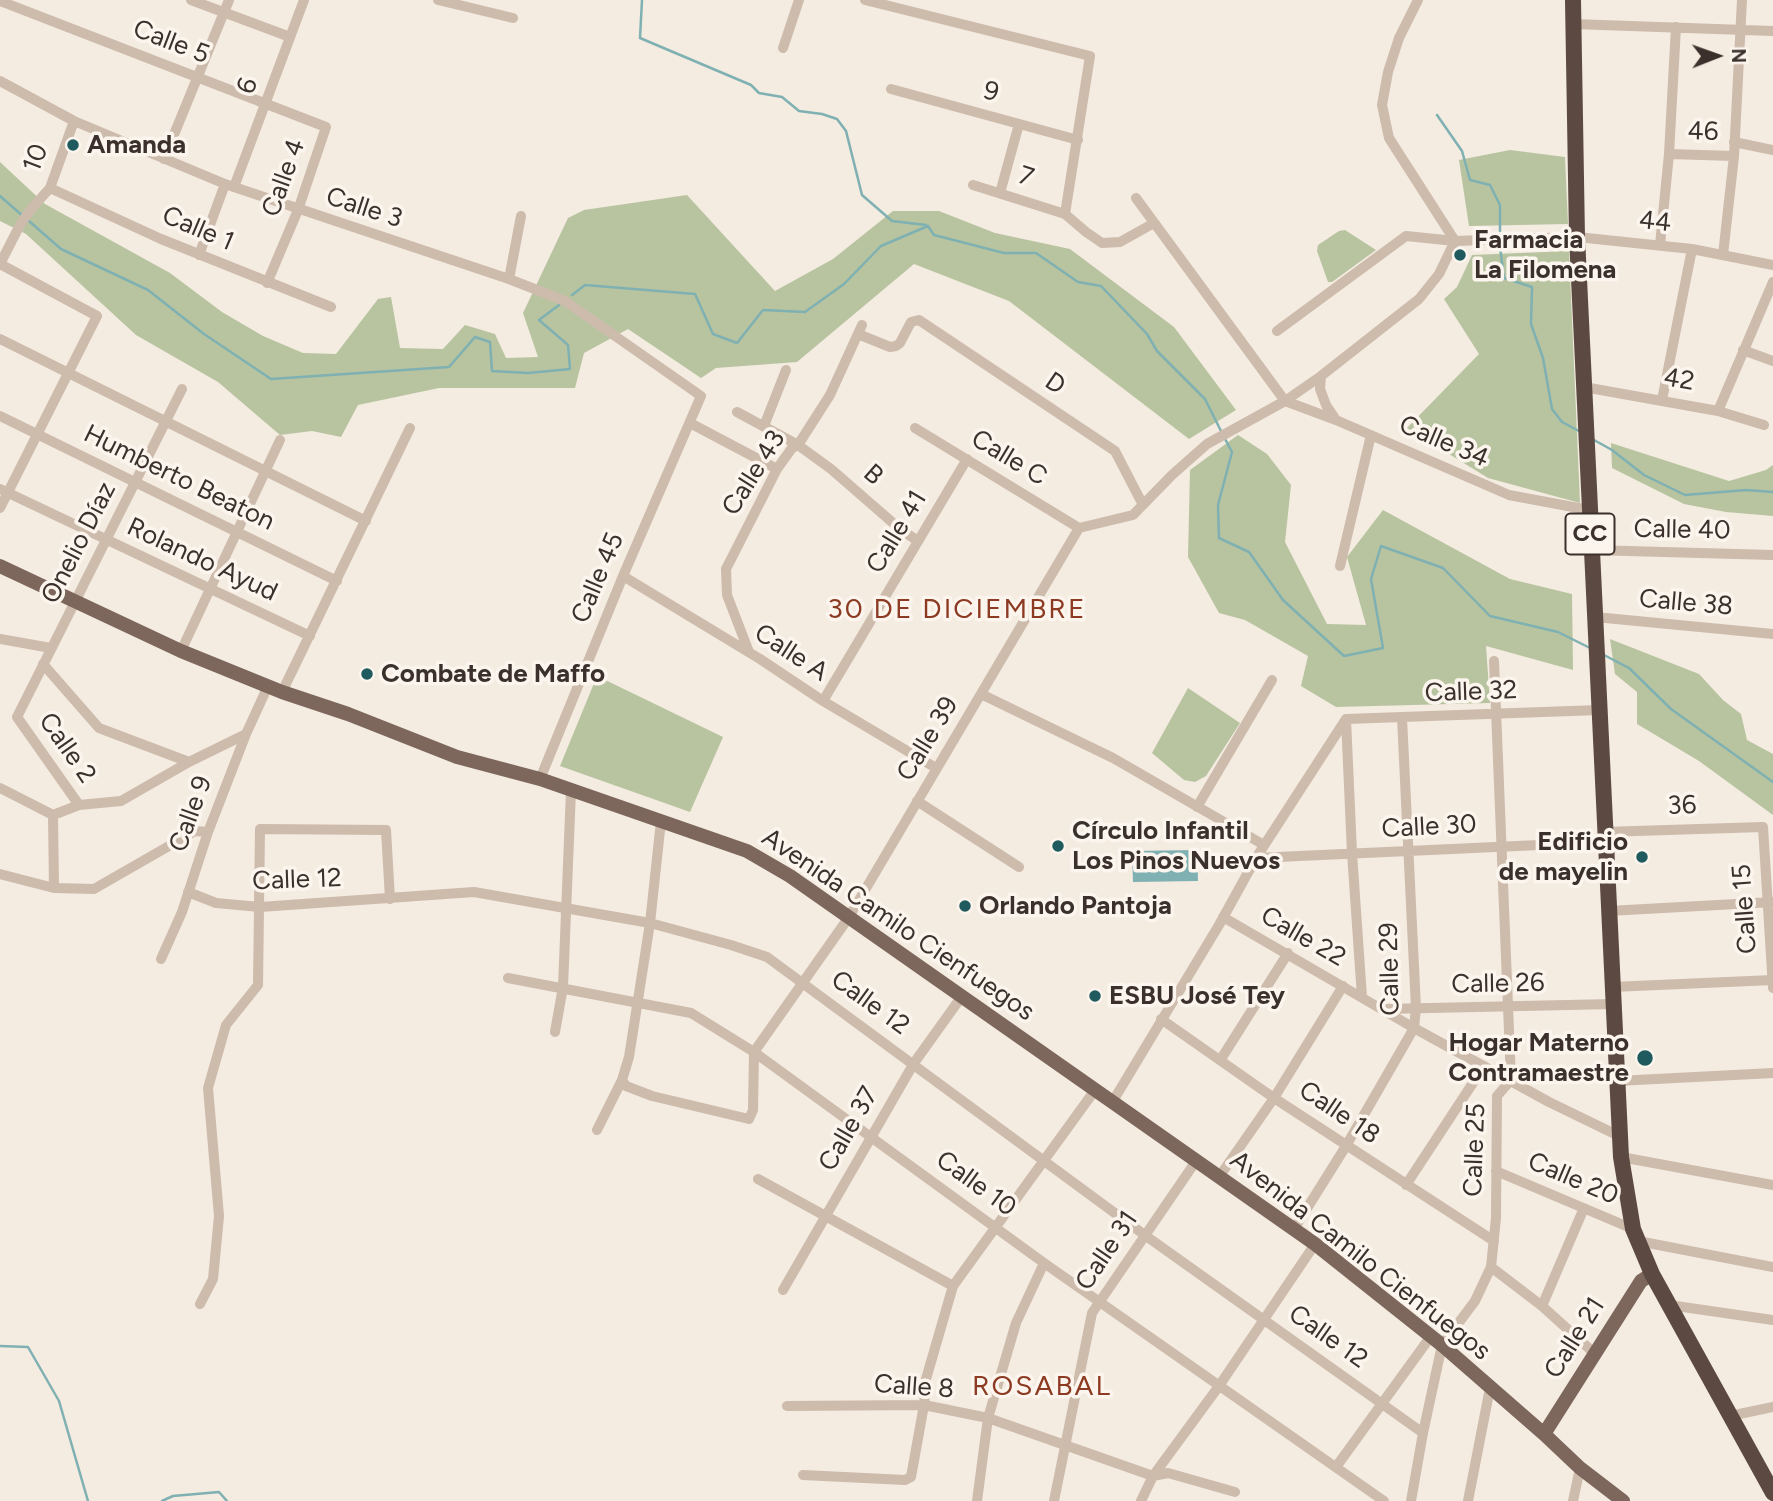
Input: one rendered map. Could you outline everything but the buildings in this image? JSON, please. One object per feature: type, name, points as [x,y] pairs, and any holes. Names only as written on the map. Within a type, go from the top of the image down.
[{"type":"highway","name":"CC","points":[[1573,0],[1577,237],[1621,1157],[1635,1235],[1652,1274],[1730,1416],[1768,1474],[1773,1493]]},
{"type":"main road","name":"Avenida Camilo Cienfuegos","points":[[0,566],[180,652],[282,692],[348,714],[457,757],[540,779],[747,851],[790,876],[1315,1244],[1436,1341],[1580,1468],[1623,1501]]},
{"type":"main road","name":"Calle 21","points":[[1544,1434],[1641,1281],[1652,1274]]},
{"type":"street","points":[[191,0],[290,37]]},
{"type":"street","points":[[164,159],[229,0]]},
{"type":"street","name":"6","points":[[199,255],[266,104],[304,0]]},
{"type":"street","points":[[438,0],[513,18]]},
{"type":"street","points":[[783,48],[799,0]]},
{"type":"street","points":[[865,0],[1090,56],[1065,214],[1102,243],[1120,242],[1154,223]]},
{"type":"street","points":[[1079,528],[1133,515],[1207,444],[1285,401],[1321,376],[1419,299],[1439,274],[1455,241],[1389,138],[1382,105],[1388,72],[1399,38],[1418,0]]},
{"type":"street","points":[[1723,255],[1734,156],[1742,0]]},
{"type":"street","name":"Calle 5","points":[[0,1],[326,127]]},
{"type":"street","points":[[1573,24],[1773,31]]},
{"type":"street","points":[[1660,245],[1669,154],[1676,27]]},
{"type":"street","name":"Calle 3","points":[[0,81],[74,121],[229,186],[565,300],[701,396]]},
{"type":"street","name":"9","points":[[891,89],[1078,140]]},
{"type":"street","name":"10","points":[[0,264],[33,206],[50,188],[74,121]]},
{"type":"street","points":[[1000,193],[1019,124]]},
{"type":"street","name":"Calle 4","points":[[267,282],[298,210],[326,127]]},
{"type":"street","name":"46","points":[[1734,142],[1773,150]]},
{"type":"street","name":"46","points":[[1669,154],[1734,156]]},
{"type":"street","name":"7","points":[[973,186],[1065,214]]},
{"type":"street","name":"Calle 1","points":[[50,188],[199,255],[331,307]]},
{"type":"street","points":[[1136,198],[1285,401]]},
{"type":"street","points":[[509,279],[521,216]]},
{"type":"street","name":"44","points":[[1277,331],[1406,236],[1455,241],[1577,237],[1692,249],[1773,265]]},
{"type":"street","points":[[1662,400],[1692,249]]},
{"type":"street","points":[[0,264],[97,316],[39,434],[4,491],[0,508]]},
{"type":"street","points":[[1718,411],[1773,282]]},
{"type":"street","name":"Calle 43","points":[[749,652],[727,595],[726,569],[777,470],[792,448],[798,445],[830,395],[860,329],[890,347],[900,344],[911,322],[914,319],[919,320]]},
{"type":"street","name":"D","points":[[919,320],[1115,451],[1143,505]]},
{"type":"street","points":[[0,339],[264,472],[366,520]]},
{"type":"street","points":[[1744,350],[1773,361]]},
{"type":"street","points":[[764,426],[786,370]]},
{"type":"street","points":[[1321,376],[1320,389],[1336,420]]},
{"type":"street","name":"42","points":[[1584,387],[1718,411],[1764,425]]},
{"type":"street","name":"Onelio Díaz","points":[[17,717],[182,389]]},
{"type":"street","name":"Calle 45","points":[[540,779],[623,576],[701,396]]},
{"type":"street","name":"Calle 34","points":[[1285,401],[1336,420],[1509,495],[1589,510]]},
{"type":"street","name":"B","points":[[737,412],[798,445],[831,468],[900,529],[918,541]]},
{"type":"street","name":"Humberto Beaton","points":[[0,416],[337,581]]},
{"type":"street","points":[[690,423],[777,470]]},
{"type":"street","points":[[282,692],[410,428]]},
{"type":"street","name":"Calle C","points":[[915,428],[1079,528]]},
{"type":"street","points":[[1340,566],[1371,435]]},
{"type":"street","points":[[180,652],[280,440]]},
{"type":"street","name":"Calle 41","points":[[823,701],[967,458]]},
{"type":"street","name":"Rolando Ayud","points":[[4,491],[310,636]]},
{"type":"street","name":"Calle 39","points":[[754,1052],[849,917],[1079,528]]},
{"type":"street","name":"Calle 40","points":[[1591,551],[1773,555]]},
{"type":"street","name":"Calle A","points":[[623,576],[936,768]]},
{"type":"street","name":"Calle 38","points":[[1595,623],[1773,634]]},
{"type":"street","points":[[0,639],[51,648]]},
{"type":"street","name":"Calle 25","points":[[1412,1501],[1436,1341],[1475,1301],[1491,1267],[1497,1096],[1511,1080],[1494,661]]},
{"type":"street","points":[[43,664],[99,728],[189,762]]},
{"type":"street","points":[[1197,807],[1272,680]]},
{"type":"street","name":"Calle 9","points":[[161,959],[182,912],[208,832],[246,734],[268,686]]},
{"type":"street","points":[[981,694],[1112,758],[1264,845]]},
{"type":"street","name":"Calle 32","points":[[1346,719],[1599,710]]},
{"type":"street","name":"Calle 2","points":[[17,717],[79,805]]},
{"type":"street","name":"Calle 29","points":[[1294,1230],[1414,1028],[1416,1008],[1402,718]]},
{"type":"street","points":[[1113,1101],[1256,858],[1346,719]]},
{"type":"street","points":[[1346,719],[1362,997]]},
{"type":"street","points":[[0,788],[53,815],[79,805],[121,801],[189,762],[246,734]]},
{"type":"street","points":[[555,1032],[563,987],[571,790]]},
{"type":"street","points":[[917,801],[1019,867]]},
{"type":"street","points":[[53,815],[54,888]]},
{"type":"street","points":[[597,1129],[622,1080],[629,1057],[650,923],[660,821]]},
{"type":"street","name":"36","points":[[1604,837],[1763,827]]},
{"type":"street","name":"Calle 15","points":[[1763,827],[1771,902],[1773,988]]},
{"type":"street","points":[[200,1304],[213,1279],[219,1216],[208,1088],[226,1025],[258,985],[260,829],[386,830],[390,899]]},
{"type":"street","points":[[0,874],[54,888],[94,889],[195,831],[208,832]]},
{"type":"street","name":"Calle 30","points":[[1256,858],[1500,846],[1604,837]]},
{"type":"street","name":"Calle 12","points":[[188,892],[216,903],[260,907],[474,892],[650,923],[767,957],[1146,1236],[1423,1433]]},
{"type":"street","points":[[1608,911],[1771,902]]},
{"type":"street","name":"Calle 22","points":[[1223,917],[1414,1028],[1549,1102],[1619,1136]]},
{"type":"street","points":[[1221,1059],[1288,953]]},
{"type":"street","name":"Calle 10","points":[[509,978],[691,1013],[754,1052],[1044,1264],[1384,1501]]},
{"type":"street","points":[[1612,988],[1773,980]]},
{"type":"street","points":[[1219,1177],[1274,1098],[1343,986]]},
{"type":"street","name":"Calle 37","points":[[783,1290],[870,1135],[914,1063],[962,996]]},
{"type":"street","name":"Calle 26","points":[[1385,1010],[1613,1004]]},
{"type":"street","name":"Calle 18","points":[[1161,1019],[1274,1098],[1494,1241]]},
{"type":"street","points":[[622,1080],[626,1086],[644,1093],[749,1119],[753,1110],[754,1052]]},
{"type":"street","points":[[1406,1185],[1484,1066]]},
{"type":"street","points":[[1617,1081],[1773,1073]]},
{"type":"street","points":[[803,1475],[905,1480],[911,1477],[926,1379],[953,1286],[1095,1090]]},
{"type":"street","points":[[1621,1157],[1773,1185]]},
{"type":"street","name":"Calle 31","points":[[1054,1501],[1092,1313],[1196,1161]]},
{"type":"street","name":"Calle 20","points":[[1496,1171],[1584,1208],[1635,1235],[1773,1267]]},
{"type":"street","points":[[758,1180],[953,1286]]},
{"type":"street","points":[[1542,1306],[1584,1208]]},
{"type":"street","points":[[1141,1501],[1153,1476],[1219,1386],[1315,1244]]},
{"type":"street","points":[[976,1501],[988,1418],[1016,1323],[1044,1264]]},
{"type":"street","points":[[1491,1267],[1542,1306],[1594,1353]]},
{"type":"street","points":[[1669,1305],[1773,1320]]},
{"type":"street","points":[[1336,1467],[1381,1402],[1436,1341]]},
{"type":"street","points":[[1468,1501],[1490,1388]]},
{"type":"street","name":"Calle 8","points":[[787,1406],[924,1405],[988,1418],[1153,1476],[1168,1473],[1234,1492]]},
{"type":"street","points":[[1730,1416],[1773,1408]]},
{"type":"street","points":[[1573,1501],[1580,1468]]},
{"type":"green space","points":[[1510,150],[1565,157],[1568,224],[1469,226],[1459,160]]},
{"type":"green space","points":[[0,162],[45,204],[170,273],[222,312],[263,336],[303,353],[336,354],[378,299],[391,297],[400,348],[443,349],[465,325],[495,334],[506,358],[538,357],[523,313],[568,218],[584,210],[687,195],[775,291],[833,259],[893,211],[939,211],[995,233],[1070,249],[1174,327],[1236,410],[1189,439],[1009,301],[914,264],[797,362],[716,368],[701,378],[628,329],[584,353],[575,388],[439,388],[358,405],[341,437],[312,431],[280,435],[218,382],[136,335],[26,234],[0,221]]},
{"type":"green space","points":[[1345,230],[1376,250],[1332,282],[1328,282],[1317,251],[1318,245]]},
{"type":"green space","points":[[1569,251],[1580,503],[1488,478],[1407,428],[1479,354],[1444,299],[1457,287],[1472,255]]},
{"type":"green space","points":[[1238,435],[1267,454],[1291,485],[1285,542],[1327,624],[1366,625],[1347,557],[1383,510],[1510,579],[1572,594],[1573,670],[1486,646],[1490,703],[1336,707],[1301,686],[1308,656],[1245,620],[1219,613],[1188,557],[1190,470]]},
{"type":"green space","points":[[1611,443],[1729,481],[1766,470],[1773,465],[1773,516],[1726,512],[1684,504],[1612,468]]},
{"type":"green space","points":[[1610,639],[1699,674],[1723,700],[1741,714],[1747,740],[1773,754],[1773,815],[1699,761],[1637,724],[1637,692],[1615,674]]},
{"type":"green space","points":[[597,676],[723,737],[690,812],[560,766]]},
{"type":"green space","points":[[1188,688],[1240,723],[1206,776],[1195,782],[1184,780],[1152,753]]},
{"type":"water","points":[[1197,850],[1198,881],[1133,882],[1132,851]]},
{"type":"waterway","points":[[642,0],[640,38],[751,85],[759,93],[782,97],[799,111],[837,119],[846,131],[862,195],[892,221],[926,225]]},
{"type":"waterway","points":[[1437,115],[1462,151],[1470,180],[1490,185],[1500,205],[1500,231]]},
{"type":"waterway","points":[[0,196],[24,217]]},
{"type":"waterway","points":[[29,221],[61,249],[148,290],[204,334],[271,379],[449,367],[475,337],[490,342],[492,371],[528,373],[570,369],[568,345],[539,320],[559,305]]},
{"type":"waterway","points":[[572,295],[585,285],[695,294],[713,334],[737,343],[763,310],[805,312],[844,284],[881,246],[928,226],[934,235],[1004,253],[1036,253],[1078,282],[1101,286],[1147,334],[1157,351],[1205,399],[1221,431]]},
{"type":"waterway","points":[[1500,247],[1504,278],[1532,287],[1531,324],[1543,358],[1552,409],[1562,422],[1579,431]]},
{"type":"waterway","points":[[1224,437],[1232,452],[1218,505],[1219,538],[1249,552],[1283,600],[1344,656],[1383,648],[1371,579],[1381,546],[1443,568],[1490,616],[1558,632],[1590,648]]},
{"type":"waterway","points":[[1594,440],[1612,450],[1644,475],[1685,495],[1746,490],[1773,492]]},
{"type":"waterway","points":[[1602,654],[1629,668],[1671,709],[1773,782]]},
{"type":"waterway","points":[[0,1346],[28,1347],[59,1401],[88,1501]]},
{"type":"waterway","points":[[162,1501],[173,1496],[219,1492],[227,1501]]},
{"type":"place","name":"Amanda","points":[[73,145]]},
{"type":"place","name":"Farmacia La Filomena","points":[[1460,255]]},
{"type":"place","name":"Combate de Maffo","points":[[367,674]]},
{"type":"place","name":"Círculo Infantil Los Pinos Nuevos","points":[[1058,846]]},
{"type":"place","name":"Edificio de mayelin","points":[[1642,857]]},
{"type":"place","name":"Orlando Pantoja","points":[[965,906]]},
{"type":"place","name":"ESBU José Tey","points":[[1095,996]]},
{"type":"place","name":"Hogar Materno Contramaestre","points":[[1645,1058]]},
{"type":"district","name":"30 DE DICIEMBRE","points":[[957,610]]},
{"type":"district","name":"ROSABAL","points":[[1042,1387]]}]
